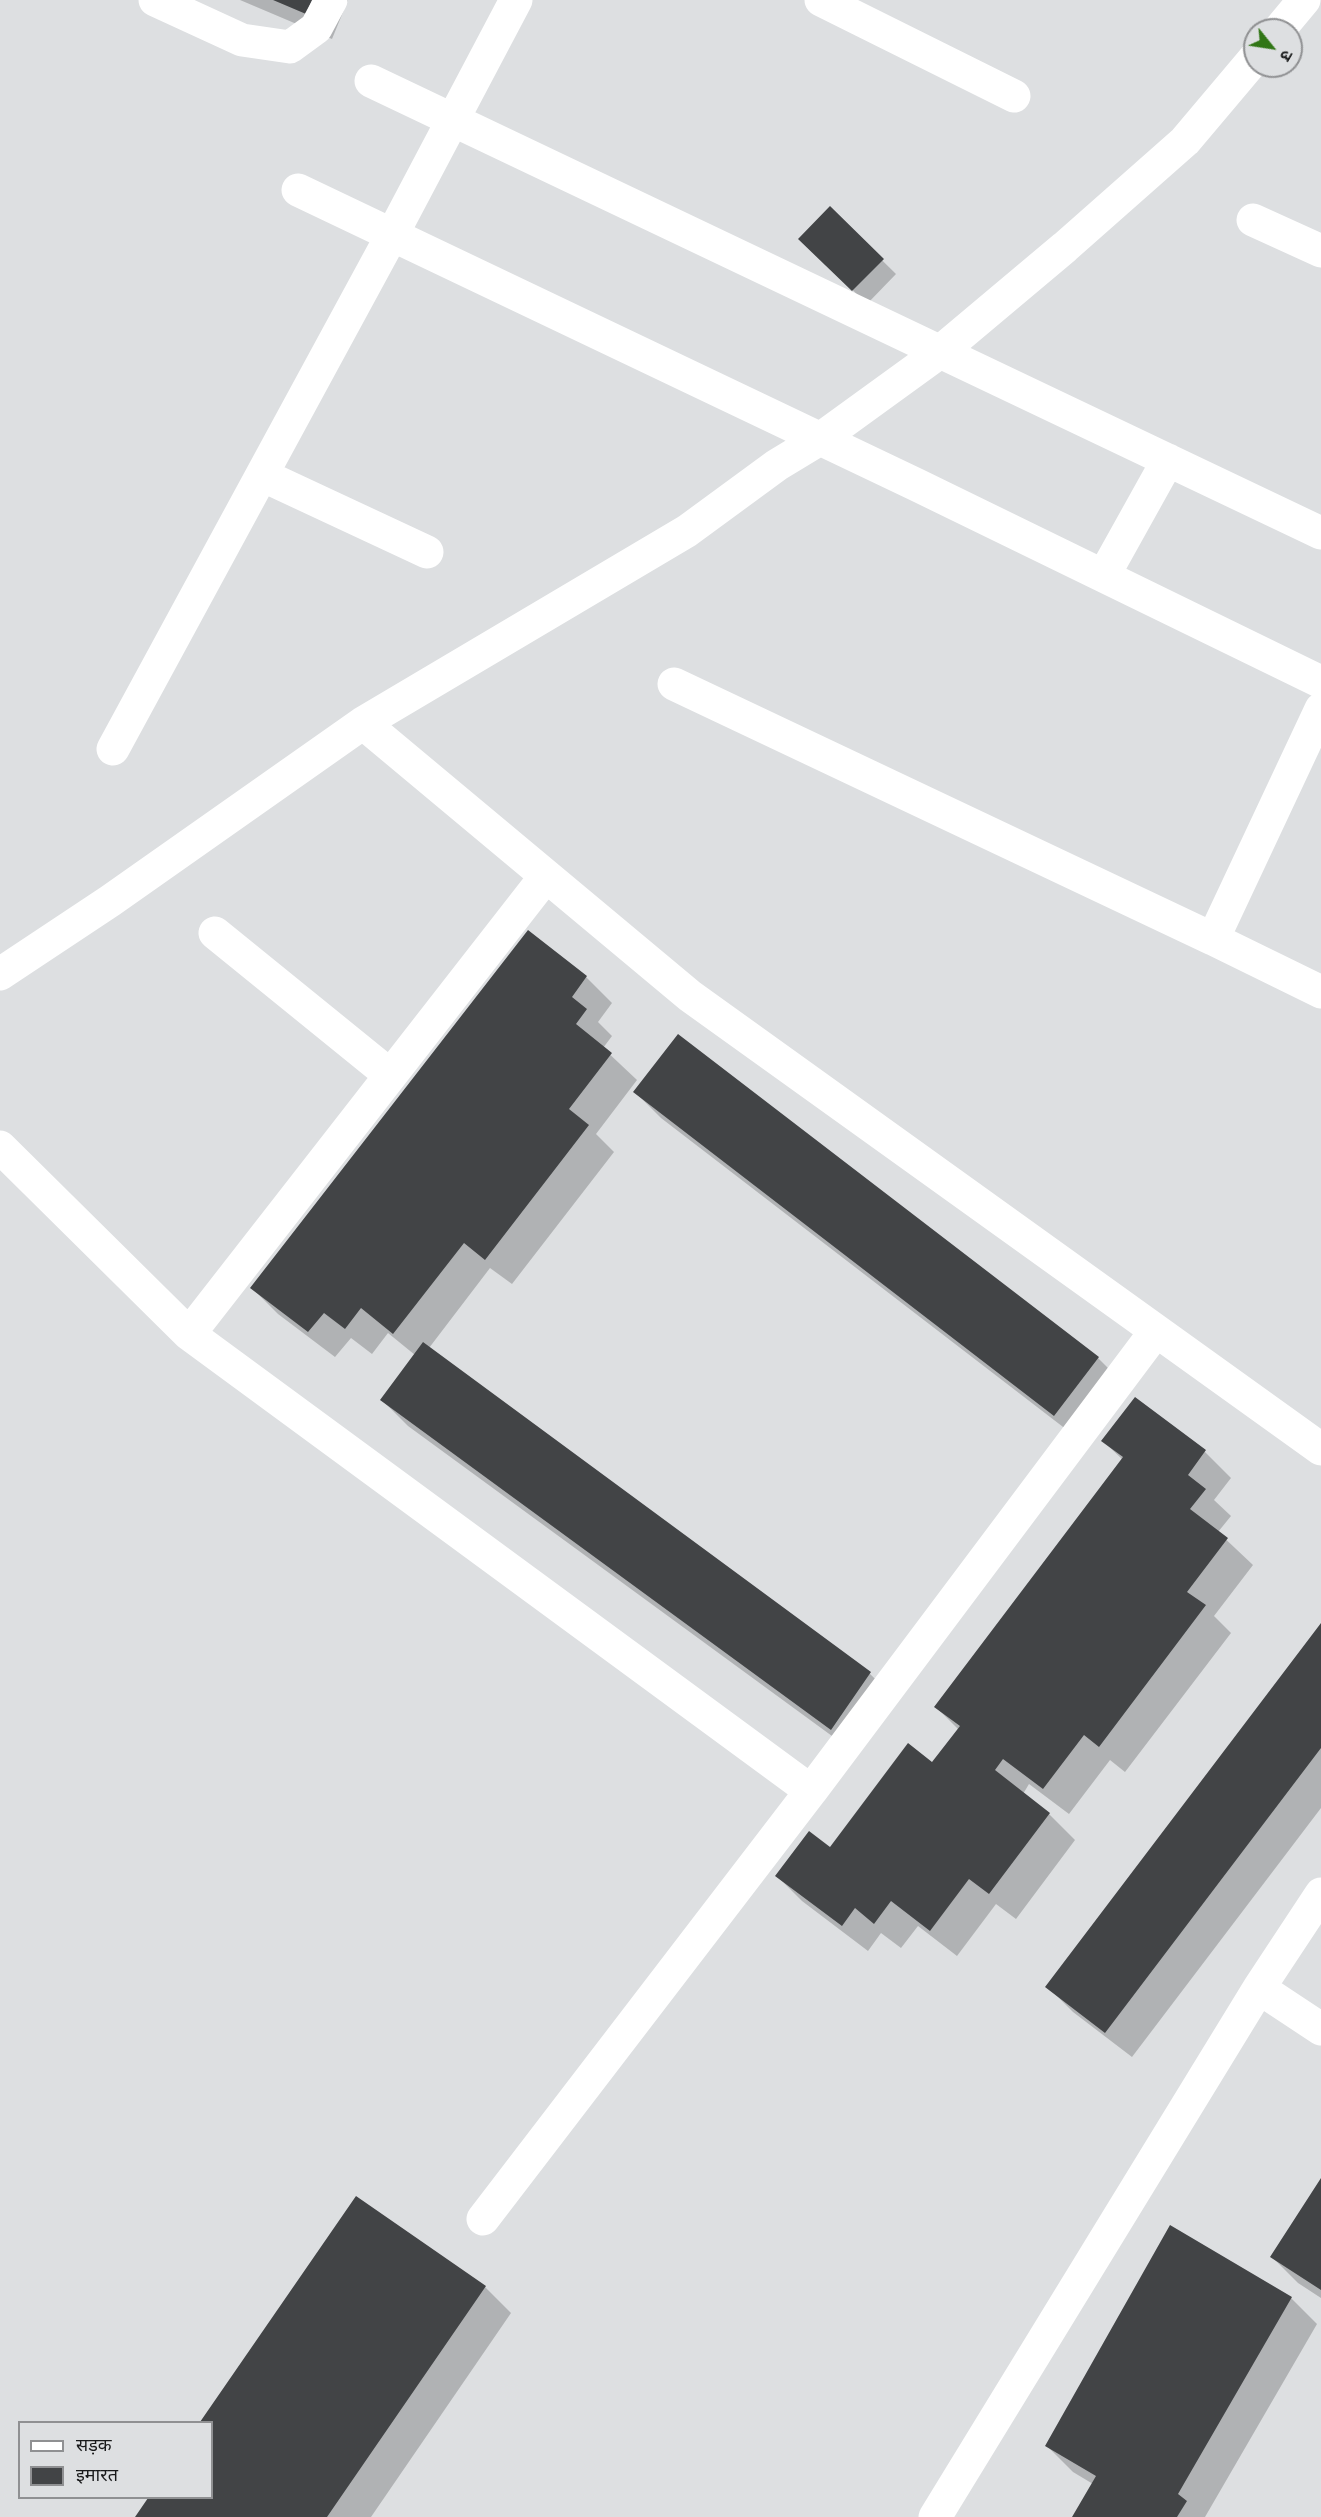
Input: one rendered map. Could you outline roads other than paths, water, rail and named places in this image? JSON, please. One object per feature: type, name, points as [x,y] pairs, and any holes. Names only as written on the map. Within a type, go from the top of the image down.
[{"type":"street","points":[[155,0],[242,40],[290,47],[316,28],[331,0]]},
{"type":"street","points":[[113,748],[392,235],[516,0]]},
{"type":"street","points":[[821,0],[1014,96]]},
{"type":"street","points":[[1289,18],[1304,0]]},
{"type":"street","points":[[0,974],[110,901],[363,723],[687,531],[777,465],[820,439],[940,352],[1065,247],[1185,141],[1243,72]]},
{"type":"street","points":[[371,81],[1321,533]]},
{"type":"street","points":[[298,190],[1104,575],[1321,682]]},
{"type":"street","points":[[1253,220],[1321,251]]},
{"type":"street","points":[[1104,575],[1168,460]]},
{"type":"street","points":[[262,475],[427,552]]},
{"type":"street","points":[[674,684],[1213,939],[1321,993]]},
{"type":"street","points":[[1213,939],[1321,709]]},
{"type":"street","points":[[363,723],[690,996],[1321,1449]]},
{"type":"street","points":[[189,1334],[546,876]]},
{"type":"street","points":[[214,933],[390,1075]]},
{"type":"street","points":[[0,1147],[189,1334],[812,1791]]},
{"type":"street","points":[[483,2219],[812,1791],[1156,1331]]},
{"type":"street","points":[[935,2517],[1258,1988],[1321,1894]]},
{"type":"street","points":[[1258,1988],[1321,2029]]}]
